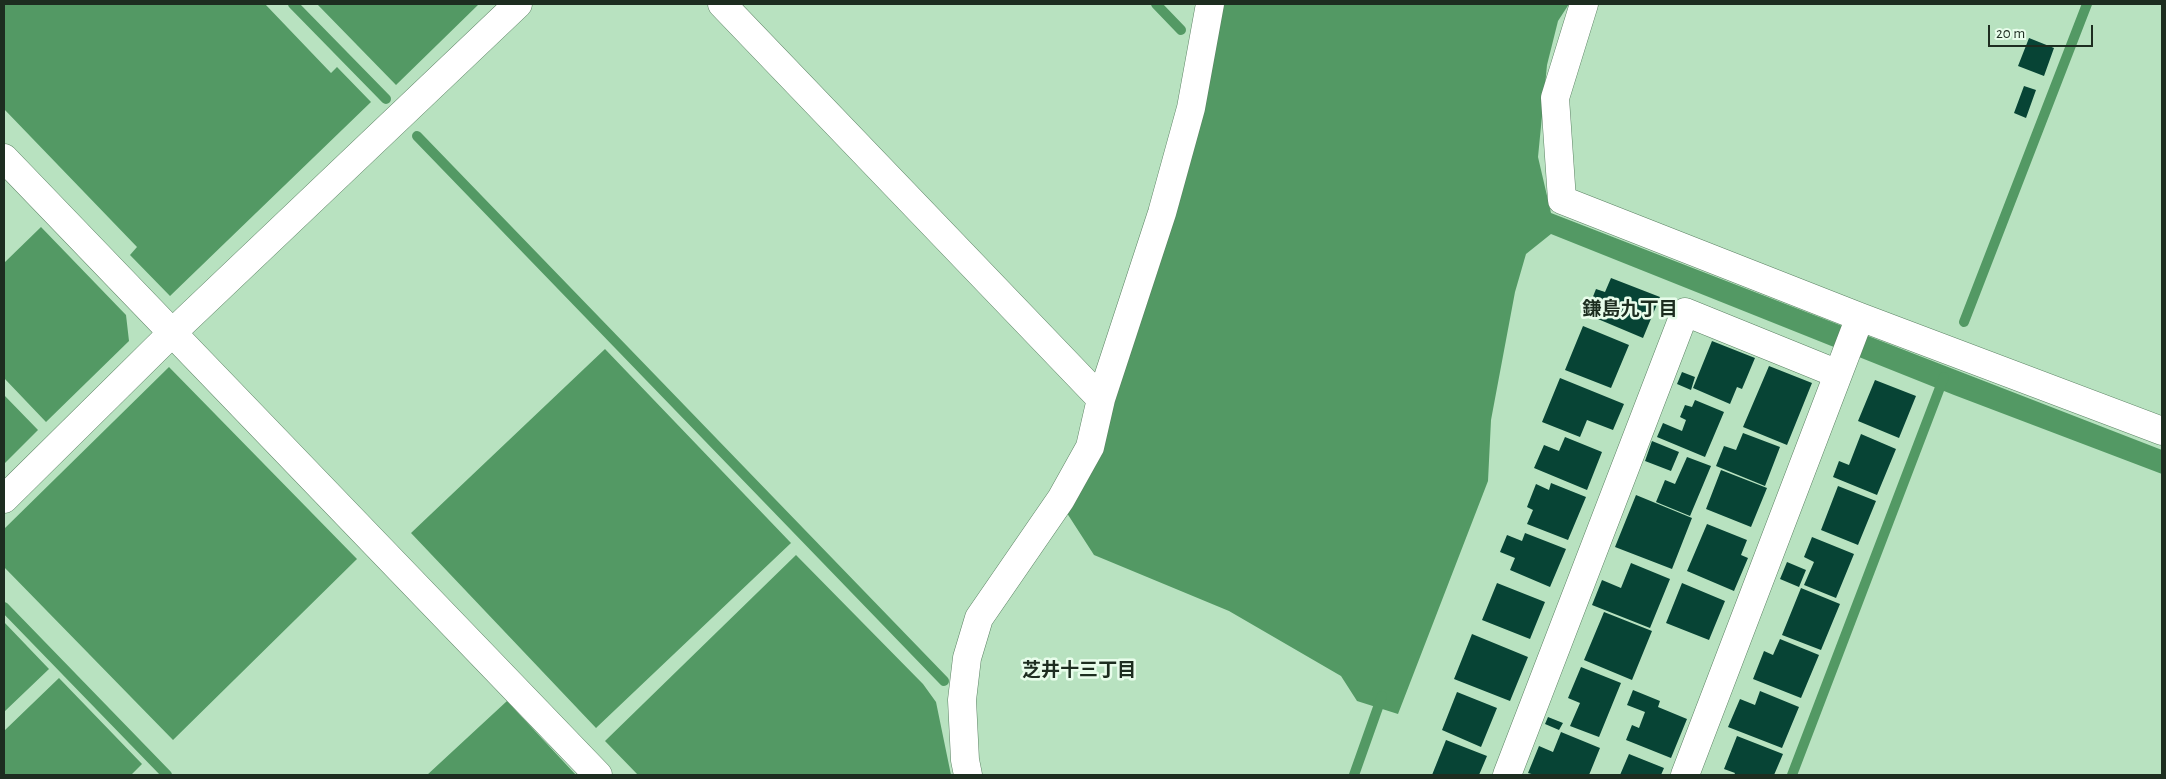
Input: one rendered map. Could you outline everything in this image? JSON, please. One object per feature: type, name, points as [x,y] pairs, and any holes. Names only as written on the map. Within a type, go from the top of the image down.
[{"type":"street","points":[[4,499],[172,333],[518,4]]},
{"type":"street","points":[[722,4],[1101,399]]},
{"type":"street","points":[[968,775],[964,760],[962,700],[967,658],[979,618],[1061,499],[1090,447],[1101,399],[1162,213],[1191,108],[1210,4]]},
{"type":"street","points":[[1584,4],[1556,98],[1562,200],[1860,317],[2162,431]]},
{"type":"street","points":[[4,158],[598,775]]},
{"type":"street","points":[[1507,775],[1685,312],[1841,368]]},
{"type":"street","points":[[1685,775],[1860,317]]},
{"type":"shaded area","points":[[4,4],[265,4],[331,73],[337,67],[371,102],[170,296],[130,255],[137,247],[4,109]]},
{"type":"shaded area","points":[[317,4],[479,4],[396,85]]},
{"type":"shaded area","points":[[1216,4],[1569,4],[1558,21],[1547,65],[1538,157],[1551,213],[2162,450],[2162,474],[1954,395],[1551,234],[1526,254],[1515,292],[1491,420],[1488,481],[1398,714],[1357,701],[1341,676],[1229,611],[1094,555],[1063,507]]},
{"type":"shaded area","points":[[41,227],[126,315],[129,341],[46,422],[4,378],[4,263]]},
{"type":"shaded area","points":[[605,349],[791,543],[596,728],[411,533]]},
{"type":"shaded area","points":[[169,367],[357,559],[173,740],[4,567],[4,529]]},
{"type":"shaded area","points":[[4,395],[38,430],[4,464]]},
{"type":"shaded area","points":[[796,555],[923,684],[936,702],[951,775],[638,775],[605,741]]},
{"type":"shaded area","points":[[4,622],[49,669],[4,712]]},
{"type":"shaded area","points":[[59,678],[142,764],[131,775],[4,775],[4,731]]},
{"type":"shaded area","points":[[507,701],[576,775],[427,775]]},
{"type":"building","points":[[2029,38],[2054,48],[2044,76],[2018,66]]},
{"type":"building","points":[[2024,86],[2036,90],[2026,118],[2014,113]]},
{"type":"building","points":[[1611,278],[1660,297],[1643,338],[1586,314],[1596,289],[1605,292]]},
{"type":"building","points":[[1583,326],[1629,345],[1611,388],[1565,370]]},
{"type":"building","points":[[1712,341],[1755,358],[1742,389],[1737,387],[1730,404],[1693,388]]},
{"type":"building","points":[[1769,366],[1812,383],[1787,445],[1743,427]]},
{"type":"building","points":[[1682,372],[1695,377],[1691,390],[1677,384]]},
{"type":"building","points":[[1560,378],[1624,404],[1613,430],[1587,420],[1580,437],[1542,422]]},
{"type":"building","points":[[1875,380],[1916,396],[1899,438],[1858,421]]},
{"type":"building","points":[[1695,400],[1724,412],[1705,457],[1657,437],[1663,423],[1682,431],[1686,420],[1680,417],[1685,405],[1692,407]]},
{"type":"building","points":[[1743,433],[1780,447],[1765,486],[1716,466],[1724,446],[1736,450]]},
{"type":"building","points":[[1861,434],[1896,449],[1877,495],[1833,477],[1839,461],[1849,465]]},
{"type":"building","points":[[1565,437],[1602,452],[1587,490],[1534,468],[1544,445],[1559,451]]},
{"type":"building","points":[[1652,441],[1679,452],[1671,471],[1645,461]]},
{"type":"building","points":[[1687,457],[1711,466],[1690,516],[1656,502],[1665,480],[1675,484]]},
{"type":"building","points":[[1721,470],[1767,488],[1751,527],[1706,509]]},
{"type":"building","points":[[1551,483],[1586,497],[1568,540],[1527,524],[1533,510],[1527,507],[1536,484],[1549,490]]},
{"type":"building","points":[[1838,486],[1876,501],[1858,545],[1821,530]]},
{"type":"building","points":[[1636,495],[1692,518],[1672,569],[1615,547]]},
{"type":"building","points":[[1707,524],[1747,540],[1741,555],[1748,558],[1734,591],[1687,571]]},
{"type":"building","points":[[1525,533],[1566,549],[1550,587],[1510,570],[1515,558],[1500,552],[1507,535],[1522,541]]},
{"type":"building","points":[[1812,537],[1854,554],[1836,598],[1804,585],[1814,562],[1804,557]]},
{"type":"building","points":[[1787,562],[1806,570],[1799,587],[1780,579]]},
{"type":"building","points":[[1631,563],[1670,579],[1650,628],[1592,605],[1602,580],[1621,588]]},
{"type":"building","points":[[1497,583],[1545,602],[1530,639],[1482,620]]},
{"type":"building","points":[[1682,583],[1725,601],[1709,640],[1666,623]]},
{"type":"building","points":[[1801,588],[1840,604],[1821,650],[1782,635]]},
{"type":"building","points":[[1604,612],[1652,631],[1632,680],[1584,660]]},
{"type":"building","points":[[1472,634],[1528,657],[1510,701],[1454,679]]},
{"type":"building","points":[[1780,639],[1819,655],[1801,698],[1753,679],[1764,651],[1773,655]]},
{"type":"building","points":[[1581,667],[1621,683],[1599,737],[1570,726],[1580,703],[1568,698]]},
{"type":"building","points":[[1633,690],[1660,701],[1658,707],[1687,719],[1671,758],[1626,740],[1632,725],[1639,728],[1645,712],[1627,705]]},
{"type":"building","points":[[1760,691],[1799,707],[1782,748],[1728,727],[1740,699],[1755,705]]},
{"type":"building","points":[[1457,692],[1497,708],[1481,747],[1442,730]]},
{"type":"building","points":[[1548,717],[1563,723],[1559,730],[1545,724]]},
{"type":"building","points":[[1561,732],[1600,748],[1589,775],[1535,775],[1528,773],[1539,746],[1553,752]]},
{"type":"building","points":[[1737,736],[1783,754],[1774,775],[1734,775],[1735,773],[1724,769]]},
{"type":"building","points":[[1446,740],[1487,756],[1479,775],[1432,775]]},
{"type":"building","points":[[1629,754],[1664,768],[1661,775],[1620,775]]},
{"type":"waterway","points":[[293,4],[386,99]]},
{"type":"waterway","points":[[1156,4],[1181,30]]},
{"type":"waterway","points":[[1964,322],[2087,4]]},
{"type":"waterway","points":[[417,136],[944,681]]},
{"type":"waterway","points":[[1792,775],[1944,377]]},
{"type":"waterway","points":[[4,607],[167,775]]},
{"type":"waterway","points":[[1354,775],[1382,696]]},
{"type":"district","name":"鎌島九丁目","points":[[1630,309]]},
{"type":"district","name":"芝井十三丁目","points":[[1079,670]]}]
